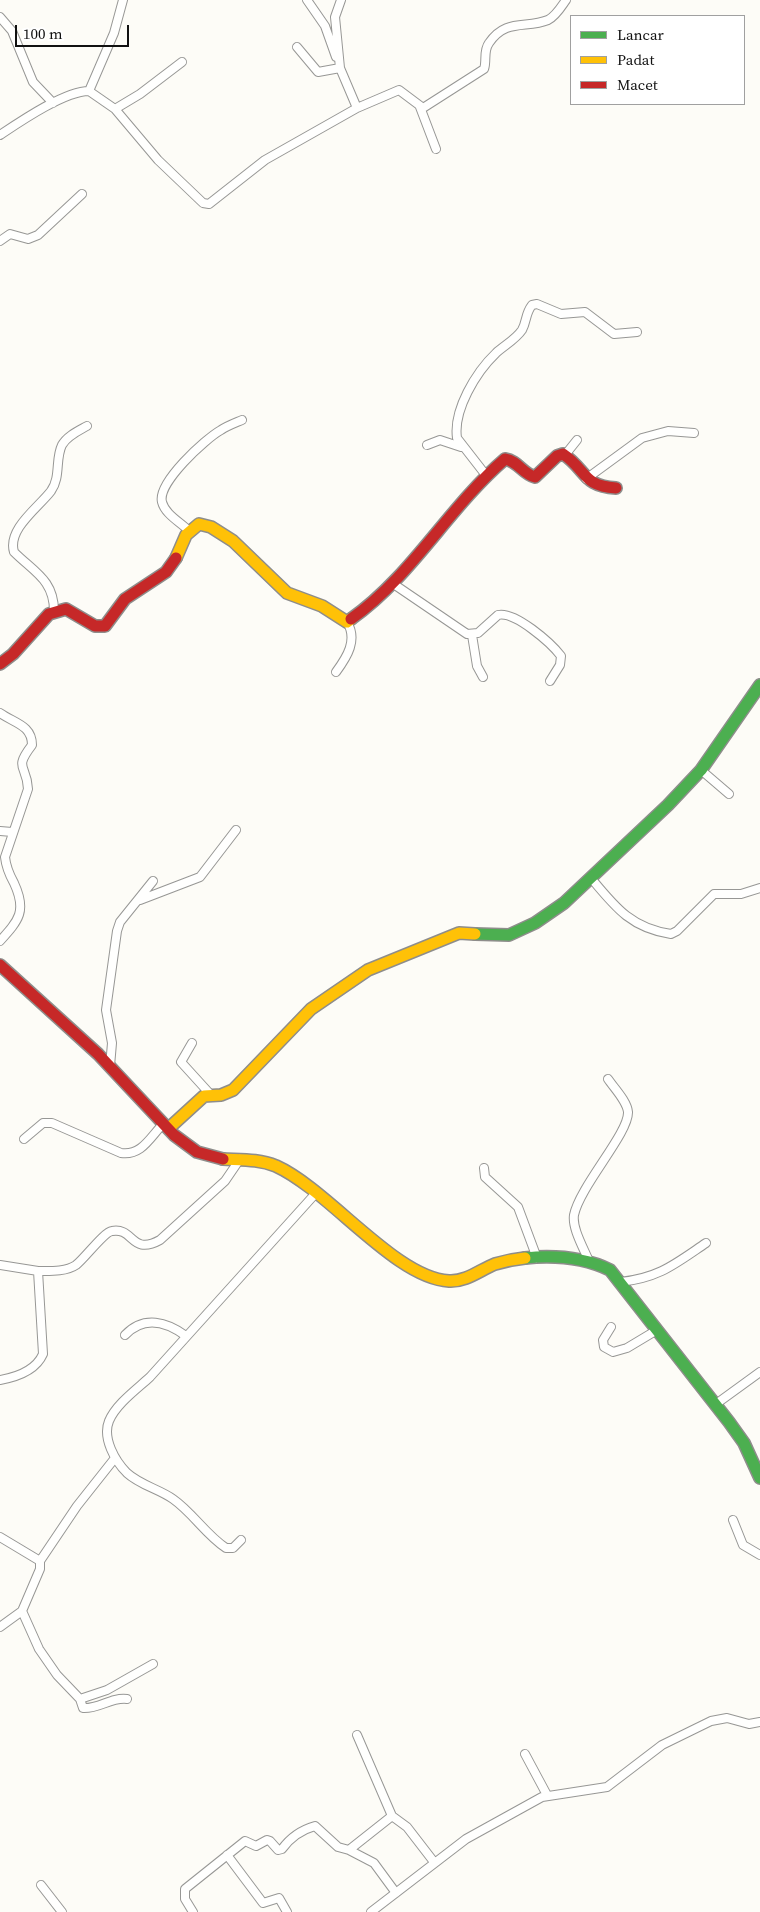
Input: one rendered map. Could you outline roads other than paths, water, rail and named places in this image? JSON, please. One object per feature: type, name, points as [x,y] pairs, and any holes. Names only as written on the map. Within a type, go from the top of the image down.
[{"type":"street","points":[[89,91],[114,33],[123,0]]},
{"type":"street","points":[[307,0],[325,26],[357,108]]},
{"type":"street","points":[[339,66],[335,17],[341,0]]},
{"type":"street","points":[[420,107],[424,108],[484,70],[487,47],[495,37],[514,24],[547,20],[556,14],[566,0]]},
{"type":"street","points":[[0,17],[12,32],[33,82],[53,103]]},
{"type":"street","points":[[297,47],[318,72],[339,66]]},
{"type":"street","points":[[115,110],[140,94],[182,62]]},
{"type":"street","points":[[0,135],[53,103],[76,92],[89,91],[115,110],[158,160],[206,204],[260,163],[357,108],[399,90],[420,107],[436,149]]},
{"type":"street","points":[[0,241],[10,234],[28,239],[38,236],[82,194]]},
{"type":"street","points":[[485,474],[461,446],[455,429],[467,395],[487,363],[521,331],[525,315],[532,305],[537,304],[561,314],[585,312],[614,334],[637,332]]},
{"type":"street","points":[[188,530],[167,511],[161,500],[162,493],[171,478],[202,443],[220,430],[242,420]]},
{"type":"street","points":[[54,611],[54,598],[49,585],[14,552],[14,539],[27,518],[53,489],[62,446],[71,436],[87,426]]},
{"type":"street","points":[[586,479],[642,438],[668,431],[694,433]]},
{"type":"street","points":[[427,445],[440,440],[461,446]]},
{"type":"street","points":[[347,622],[395,585],[427,542],[485,474],[507,459],[512,461],[527,476],[535,477],[556,456],[565,455],[577,440]]},
{"type":"street","points":[[565,455],[586,479],[600,487],[616,488]]},
{"type":"street","points":[[0,664],[13,654],[44,619],[54,611],[66,609],[95,626],[105,626],[128,596],[168,569],[175,561],[181,542],[188,530],[199,524],[221,532],[243,550],[287,593],[322,606],[347,622],[352,630],[352,642],[348,656],[336,672]]},
{"type":"street","points":[[395,585],[466,634],[478,633],[498,614],[506,615],[519,622],[548,642],[561,656],[560,665],[550,681]]},
{"type":"street","points":[[472,635],[477,666],[482,677]]},
{"type":"street","points":[[24,1139],[43,1123],[52,1123],[121,1153],[130,1154],[141,1149],[201,1098],[221,1095],[233,1090],[311,1009],[368,970],[459,933],[492,936],[509,934],[535,923],[564,903],[701,770],[760,685]]},
{"type":"street","points":[[0,713],[15,724],[26,727],[30,731],[32,738],[32,745],[22,756],[21,764],[28,781],[28,789],[7,832],[5,857],[6,865],[18,891],[21,912],[14,926],[0,941]]},
{"type":"street","points":[[701,770],[729,794]]},
{"type":"street","points":[[138,900],[200,876],[236,830]]},
{"type":"street","points":[[591,878],[623,915],[632,921],[671,934],[714,894],[741,894],[760,888]]},
{"type":"street","points":[[110,1066],[112,1043],[106,1010],[117,930],[120,922],[153,881]]},
{"type":"street","points":[[0,964],[110,1066],[166,1126],[192,1148],[205,1156],[240,1159],[277,1166],[316,1192],[384,1249],[423,1272],[446,1281],[455,1281],[474,1275],[495,1264],[526,1257],[588,1259],[610,1270],[716,1404],[744,1443],[760,1478]]},
{"type":"street","points":[[192,1043],[181,1062],[211,1095]]},
{"type":"street","points":[[588,1259],[574,1222],[574,1215],[585,1190],[615,1142],[628,1114],[623,1102],[608,1079]]},
{"type":"street","points":[[0,1265],[38,1271],[74,1266],[93,1250],[106,1232],[113,1230],[120,1231],[143,1246],[150,1246],[160,1240],[225,1181],[240,1159]]},
{"type":"street","points":[[484,1168],[485,1177],[518,1206],[537,1258]]},
{"type":"street","points":[[241,1540],[233,1548],[226,1548],[174,1499],[127,1472],[115,1458],[109,1444],[109,1421],[121,1405],[150,1377],[316,1192]]},
{"type":"street","points":[[620,1282],[650,1278],[706,1243]]},
{"type":"street","points":[[0,1380],[31,1369],[39,1363],[43,1354],[38,1271]]},
{"type":"street","points":[[125,1335],[138,1325],[156,1321],[173,1327],[186,1336]]},
{"type":"street","points":[[611,1328],[603,1340],[604,1347],[613,1352],[627,1348],[657,1330]]},
{"type":"street","points":[[716,1404],[760,1372]]},
{"type":"street","points":[[0,1627],[22,1611],[40,1569],[40,1561],[77,1506],[115,1458]]},
{"type":"street","points":[[733,1520],[743,1545],[760,1555]]},
{"type":"street","points":[[0,1537],[40,1561]]},
{"type":"street","points":[[22,1611],[39,1649],[56,1675],[80,1698],[81,1706],[86,1708],[112,1699],[127,1699]]},
{"type":"street","points":[[80,1698],[107,1690],[153,1664]]},
{"type":"street","points":[[372,1912],[434,1862],[478,1831],[547,1795],[607,1787],[662,1746],[711,1721],[726,1718],[754,1724],[760,1722]]},
{"type":"street","points":[[356,1735],[392,1816],[407,1827],[434,1862]]},
{"type":"street","points":[[525,1754],[547,1795]]},
{"type":"street","points":[[348,1850],[392,1816]]},
{"type":"street","points":[[192,1912],[185,1898],[186,1889],[245,1841],[256,1846],[267,1840],[278,1850],[282,1849],[301,1832],[315,1826],[338,1847],[374,1863],[396,1892]]},
{"type":"street","points":[[227,1855],[263,1903],[278,1898],[287,1912]]},
{"type":"street","points":[[41,1885],[62,1912]]}]
